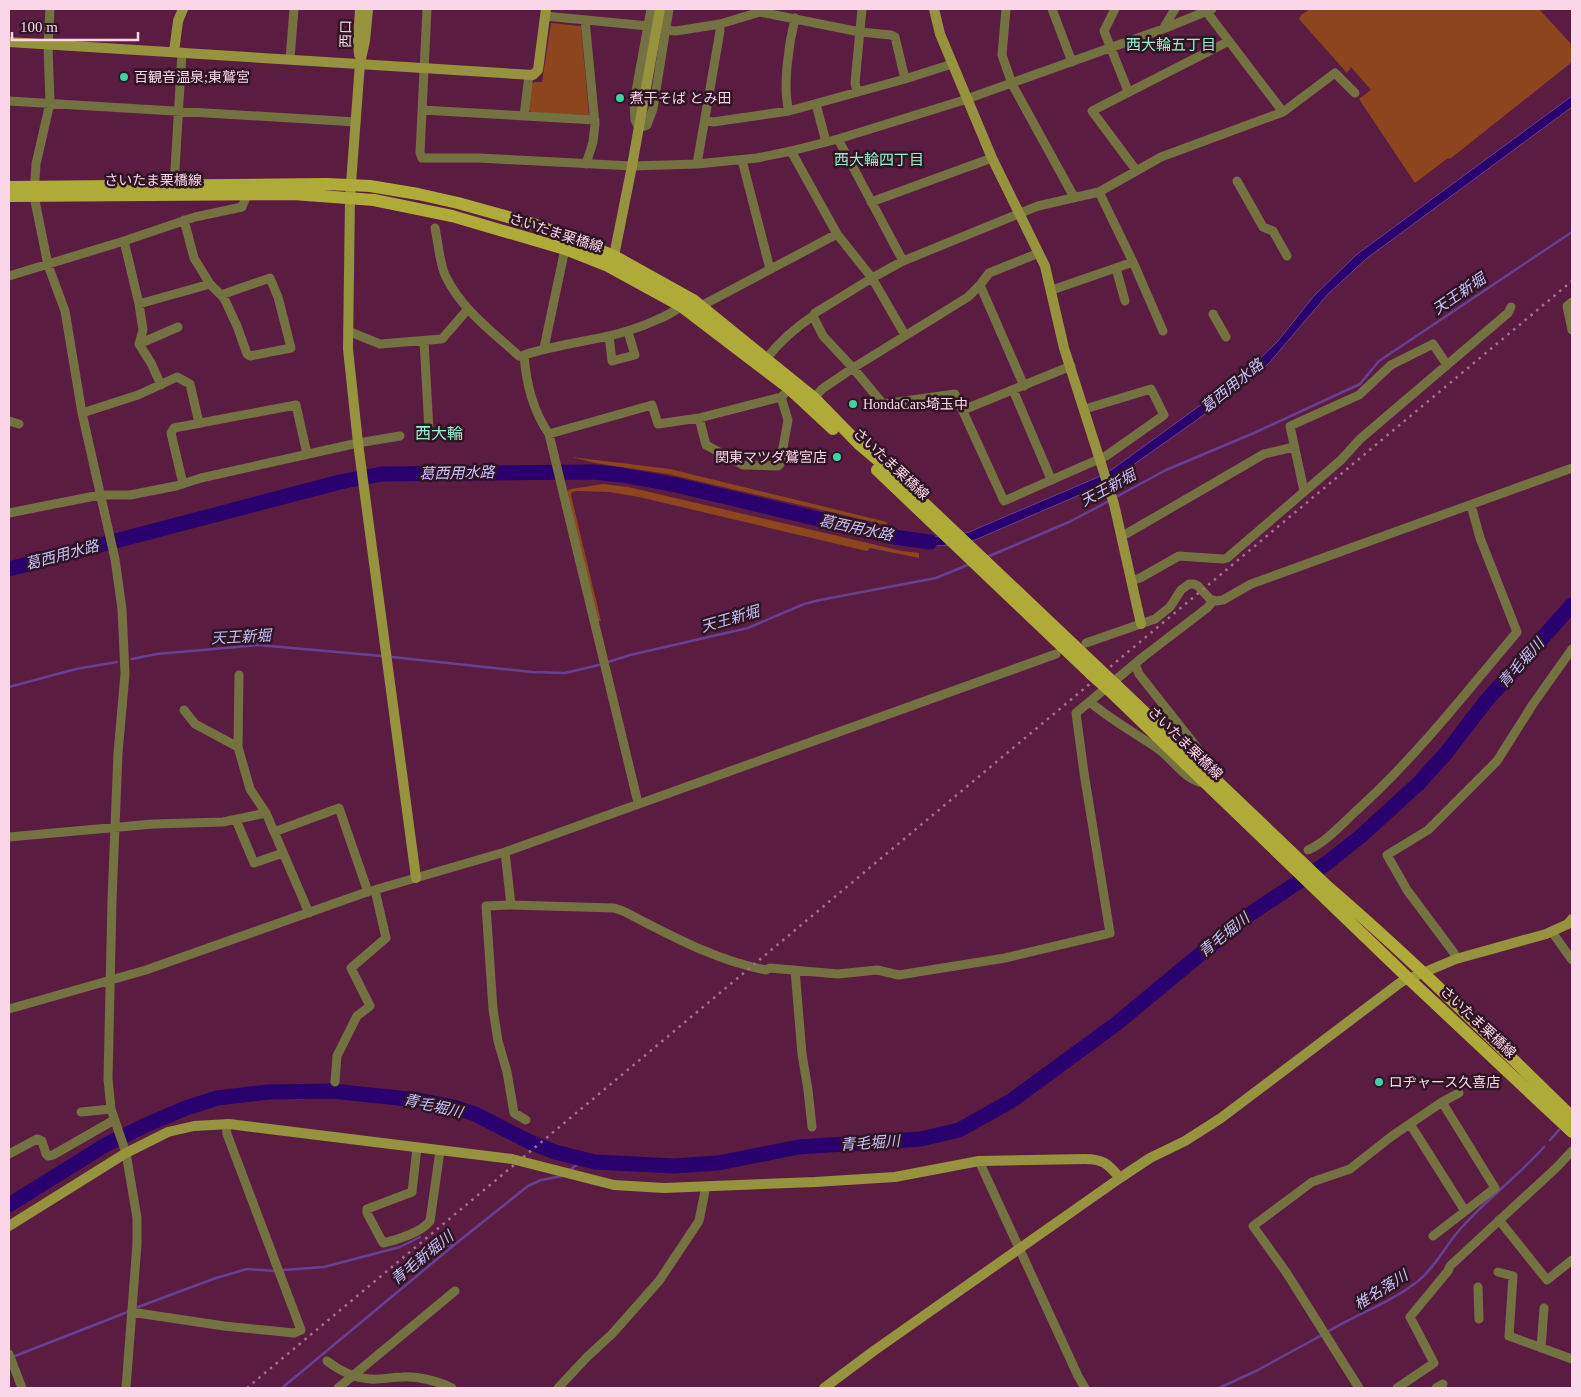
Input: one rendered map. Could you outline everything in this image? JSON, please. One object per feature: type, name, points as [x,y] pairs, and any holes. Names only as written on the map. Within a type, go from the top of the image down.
[{"type":"main road","name":"さいたま栗橋線","points":[[9,196],[34,191],[174,186],[418,194],[493,212],[566,236],[611,261],[682,306],[940,524]]},
{"type":"main road","name":"さいたま栗橋線","points":[[9,187],[34,191],[247,194],[351,191],[374,200],[452,216],[611,261],[693,300],[767,358],[814,398],[860,445],[886,467],[940,524],[1094,671],[1300,858],[1325,890],[1408,978],[1572,1132]]},
{"type":"main road","name":"さいたま栗橋線","points":[[1112,687],[1205,784],[1300,858]]},
{"type":"main road","name":"さいたま栗橋線","points":[[1325,890],[1362,915],[1572,1117]]},
{"type":"street","points":[[50,9],[48,45],[50,103],[36,164],[34,191],[48,265],[65,311],[82,413],[112,546],[120,592],[125,674],[118,753],[108,1078],[111,1109],[125,1150],[136,1204],[138,1231],[126,1388]]},
{"type":"street","points":[[174,186],[178,111],[178,21],[183,9]]},
{"type":"street","points":[[290,59],[294,9]]},
{"type":"street","name":"西口","points":[[360,9],[358,40],[360,63]]},
{"type":"street","name":"西口","points":[[360,63],[365,41],[368,9]]},
{"type":"street","points":[[427,9],[420,153],[422,158],[427,159],[479,158],[632,166],[697,164],[742,160],[791,151],[893,123],[1012,84],[1163,29],[1209,10],[1229,41],[1283,112]]},
{"type":"street","points":[[639,128],[635,120],[634,102],[651,9]]},
{"type":"street","points":[[611,261],[632,166],[660,9]]},
{"type":"street","points":[[639,128],[647,125],[653,109],[669,9]]},
{"type":"street","points":[[856,91],[855,82],[862,9]]},
{"type":"street","points":[[934,9],[940,34],[992,158],[1018,213],[1040,253],[1052,290],[1064,348],[1114,504],[1141,624]]},
{"type":"street","points":[[1006,9],[1002,55],[1012,84],[1074,197]]},
{"type":"street","points":[[1052,9],[1072,62]]},
{"type":"street","points":[[1115,9],[1104,30],[1128,91]]},
{"type":"street","points":[[1163,29],[1175,9]]},
{"type":"street","points":[[9,42],[529,75],[535,74],[538,70],[545,11],[585,20],[648,26]]},
{"type":"street","points":[[665,30],[676,31],[720,24],[756,12],[791,14],[860,32],[895,37],[905,79]]},
{"type":"street","points":[[789,111],[786,93],[791,14]]},
{"type":"street","points":[[585,20],[595,120],[594,142],[586,164]]},
{"type":"street","points":[[697,164],[720,24]]},
{"type":"street","points":[[1136,170],[1092,111],[1229,41]]},
{"type":"street","points":[[360,63],[351,191],[348,349],[358,443],[416,878]]},
{"type":"street","points":[[705,120],[713,122],[789,111],[952,64]]},
{"type":"street","points":[[767,358],[779,342],[815,313],[903,261],[1018,213],[1038,206],[1100,192],[1161,157],[1283,112],[1335,73],[1355,93]]},
{"type":"street","points":[[524,116],[529,75]]},
{"type":"street","points":[[9,100],[356,122]]},
{"type":"street","points":[[816,104],[826,142]]},
{"type":"street","points":[[422,110],[595,120]]},
{"type":"street","points":[[838,139],[903,261]]},
{"type":"street","points":[[791,151],[837,234],[872,278],[905,334]]},
{"type":"street","points":[[871,202],[992,158]]},
{"type":"street","points":[[742,160],[770,269]]},
{"type":"street","points":[[1237,181],[1263,227],[1273,231],[1287,256]]},
{"type":"street","points":[[1100,192],[1163,331]]},
{"type":"street","points":[[9,276],[124,241],[184,220],[242,207],[247,194]]},
{"type":"street","points":[[184,220],[194,258],[210,284],[221,295],[237,326],[247,354],[250,356],[291,348],[278,297],[270,278],[221,295]]},
{"type":"street","points":[[436,228],[445,276],[468,309],[519,356],[524,357]]},
{"type":"street","points":[[701,306],[837,234]]},
{"type":"street","points":[[124,241],[139,304],[143,330],[140,344],[151,362],[161,385]]},
{"type":"street","points":[[544,348],[565,249]]},
{"type":"street","points":[[814,398],[822,389],[853,368],[905,334],[968,297],[989,273],[1040,253]]},
{"type":"street","points":[[1052,290],[1133,262]]},
{"type":"street","points":[[1116,268],[1124,300]]},
{"type":"street","points":[[139,304],[210,284]]},
{"type":"street","points":[[980,285],[1024,386]]},
{"type":"street","points":[[1572,302],[1567,306],[1572,330]]},
{"type":"street","points":[[524,357],[524,355],[544,348],[628,332],[675,312],[682,306]]},
{"type":"street","points":[[1131,580],[1140,578],[1179,556],[1227,558],[1341,460],[1360,439],[1508,313],[1511,307]]},
{"type":"street","points":[[348,331],[380,344],[442,340],[468,309]]},
{"type":"street","points":[[1213,314],[1226,337]]},
{"type":"street","points":[[813,316],[823,336],[883,404],[955,394],[1004,501],[1052,478],[1100,459],[1164,416],[1151,388],[1085,409]]},
{"type":"street","points":[[140,344],[178,327]]},
{"type":"street","points":[[609,336],[612,361],[635,355],[628,332]]},
{"type":"street","points":[[424,341],[429,430]]},
{"type":"street","points":[[1304,491],[1290,426],[1359,395],[1390,365],[1434,344],[1447,365]]},
{"type":"street","points":[[524,357],[528,386],[549,434],[638,803]]},
{"type":"street","points":[[963,410],[1071,366]]},
{"type":"street","points":[[82,413],[138,395],[177,378],[190,384],[199,423]]},
{"type":"street","points":[[1013,390],[1052,478]]},
{"type":"street","points":[[549,434],[652,405],[658,424],[700,418],[786,393],[788,420],[780,464],[778,466],[743,465],[706,445],[700,418]]},
{"type":"street","points":[[183,484],[171,431],[174,428],[296,405],[307,454]]},
{"type":"street","points":[[9,420],[19,424]]},
{"type":"street","points":[[9,513],[100,494],[130,495],[307,454],[400,436]]},
{"type":"street","points":[[1121,535],[1126,534],[1264,454],[1294,447]]},
{"type":"street","points":[[1086,643],[1155,619],[1170,607],[1181,590],[1189,584],[1198,586],[1213,601],[1223,600],[1251,584],[1572,468]]},
{"type":"street","points":[[1300,858],[1323,842],[1396,774],[1435,731],[1516,632],[1480,538],[1471,505]]},
{"type":"street","points":[[526,1120],[514,1113],[507,1072],[498,1041],[492,1009],[486,906],[614,908],[701,950],[730,961],[766,970],[770,968],[838,974],[877,970],[899,975],[1005,958],[1110,933],[1076,713],[1207,608],[1213,601]]},
{"type":"street","points":[[1456,959],[1454,953],[1408,890],[1387,855],[1428,830],[1497,761],[1533,704],[1572,650]]},
{"type":"street","points":[[9,1009],[146,970],[371,891],[505,852],[1056,654]]},
{"type":"street","points":[[1135,664],[1139,674],[1199,750],[1204,769]]},
{"type":"street","points":[[239,675],[238,747],[250,789],[266,813],[309,912]]},
{"type":"street","points":[[1090,702],[1159,750],[1196,782],[1205,784]]},
{"type":"street","points":[[184,710],[195,724],[238,747]]},
{"type":"street","points":[[274,832],[338,808],[371,891],[386,938],[351,968],[370,1006],[357,1016],[336,1056],[335,1082]]},
{"type":"street","points":[[9,837],[153,824],[223,822],[266,813]]},
{"type":"street","points":[[236,820],[254,863],[283,854]]},
{"type":"street","points":[[505,852],[510,905]]},
{"type":"street","points":[[824,1388],[882,1345],[1120,1178],[1150,1158],[1185,1141],[1221,1118],[1360,1012],[1408,978],[1456,959],[1552,932],[1568,924],[1572,919]]},
{"type":"street","points":[[1552,932],[1572,960]]},
{"type":"street","points":[[795,970],[802,1054],[812,1127]]},
{"type":"street","points":[[1359,1388],[1286,1272],[1253,1226],[1312,1182],[1350,1169],[1410,1124],[1459,1093]]},
{"type":"street","points":[[1433,1236],[1495,1188],[1442,1102]]},
{"type":"street","points":[[81,1112],[111,1109]]},
{"type":"street","points":[[9,1154],[37,1138],[42,1141],[46,1154],[48,1156],[53,1155],[116,1124]]},
{"type":"street","points":[[9,1226],[125,1150],[168,1132],[194,1126],[226,1124],[512,1159],[574,1176],[630,1187],[664,1188],[895,1177],[978,1161],[1094,1159],[1106,1163],[1120,1178]]},
{"type":"street","points":[[131,1312],[224,1326],[294,1332],[302,1330],[227,1134],[226,1124]]},
{"type":"street","points":[[1410,1124],[1465,1211]]},
{"type":"street","points":[[417,1148],[412,1192],[367,1209],[367,1213],[383,1243],[400,1239],[427,1225],[430,1220],[440,1151]]},
{"type":"street","points":[[1397,1388],[1434,1363],[1410,1317],[1448,1271],[1450,1266],[1572,1151]]},
{"type":"street","points":[[978,1161],[1085,1388]]},
{"type":"street","points":[[558,1388],[612,1334],[659,1280],[699,1221],[706,1186]]},
{"type":"street","points":[[1500,1220],[1547,1280],[1572,1260]]},
{"type":"street","points":[[1498,1272],[1513,1276],[1509,1336],[1572,1359]]},
{"type":"street","points":[[1478,1287],[1479,1319]]},
{"type":"street","points":[[338,1388],[455,1291]]},
{"type":"street","points":[[1541,1348],[1544,1308]]},
{"type":"street","points":[[9,1354],[22,1388]]},
{"type":"street","points":[[327,1362],[340,1371],[352,1376],[370,1379],[411,1377],[452,1388]]},
{"type":"shaded area","points":[[1310,9],[1539,9],[1572,45],[1572,62],[1450,159],[1448,158],[1415,183],[1359,99],[1371,90],[1351,67],[1347,73],[1299,19],[1301,15]]},
{"type":"shaded area","points":[[551,23],[581,27],[589,115],[532,113],[528,109],[531,84],[542,82]]},
{"type":"shaded area","points":[[572,457],[670,469],[887,522],[886,525],[668,474],[595,463]]},
{"type":"shaded area","points":[[603,484],[628,487],[902,551],[919,553],[919,558],[870,548],[867,551],[639,497],[609,492],[576,491],[572,492],[571,495],[601,621],[598,621],[567,491]]},
{"type":"water","points":[[1572,96],[1572,107],[1366,259],[1328,294],[1269,363],[1246,383],[1116,477],[1084,493],[975,540],[942,546],[910,545],[913,536],[942,537],[969,532],[1103,475],[1114,468],[1246,372],[1278,341],[1313,297],[1356,255]]},
{"type":"waterway","name":"天王新堀","points":[[1116,497],[1166,470],[1254,433],[1360,384],[1379,361],[1572,232]]},
{"type":"waterway","name":"葛西用水路","points":[[9,569],[340,482],[382,474],[594,472],[622,475],[676,485],[894,537],[930,542]]},
{"type":"waterway","name":"天王新堀","points":[[987,557],[1069,522],[1111,500]]},
{"type":"waterway","name":"天王新堀","points":[[608,662],[630,655],[748,628],[804,604],[936,578],[970,564]]},
{"type":"waterway","name":"青毛堀川","points":[[9,1205],[107,1144],[146,1125],[186,1108],[217,1098],[268,1092],[332,1091],[418,1100],[454,1107],[475,1114],[530,1142],[555,1152],[595,1162],[674,1166],[718,1163],[799,1147],[921,1139],[959,1130],[1011,1101],[1116,1024],[1244,918],[1327,863],[1361,836],[1419,783],[1446,753],[1486,701],[1572,605]]},
{"type":"waterway","name":"天王新堀","points":[[132,659],[157,654],[258,645],[382,656]]},
{"type":"waterway","name":"天王新堀","points":[[392,657],[532,672],[565,673],[599,665]]},
{"type":"waterway","name":"天王新堀","points":[[9,687],[76,669],[117,662]]},
{"type":"waterway","name":"椎名落川","points":[[1550,1140],[1559,1130]]},
{"type":"waterway","name":"椎名落川","points":[[1327,1332],[1395,1297],[1417,1282],[1430,1269],[1472,1216],[1544,1147]]},
{"type":"waterway","name":"青毛新堀川","points":[[570,1170],[584,1159]]},
{"type":"waterway","name":"青毛新堀川","points":[[282,1388],[528,1186],[541,1180],[562,1176]]},
{"type":"waterway","points":[[284,1270],[324,1267],[400,1247],[420,1237]]},
{"type":"waterway","points":[[434,1244],[437,1246],[454,1245]]},
{"type":"waterway","points":[[138,1307],[216,1278],[247,1269],[275,1271]]},
{"type":"waterway","points":[[15,1356],[125,1313]]},
{"type":"waterway","name":"椎名落川","points":[[1219,1388],[1258,1370],[1322,1335]]},
{"type":"railway","points":[[247,1388],[1572,281]]},
{"type":"place","name":"百観音温泉;東鷲宮","points":[[124,77]]},
{"type":"place","name":"煮干そば とみ田","points":[[620,98]]},
{"type":"place","name":"HondaCars埼玉中","points":[[853,404]]},
{"type":"place","name":"関東マツダ鷲宮店","points":[[837,457]]},
{"type":"place","name":"ロヂャース久喜店","points":[[1379,1082]]},
{"type":"district","name":"西大輪五丁目","points":[[1171,45]]},
{"type":"district","name":"西大輪四丁目","points":[[879,160]]},
{"type":"district","name":"西大輪","points":[[439,433]]}]
